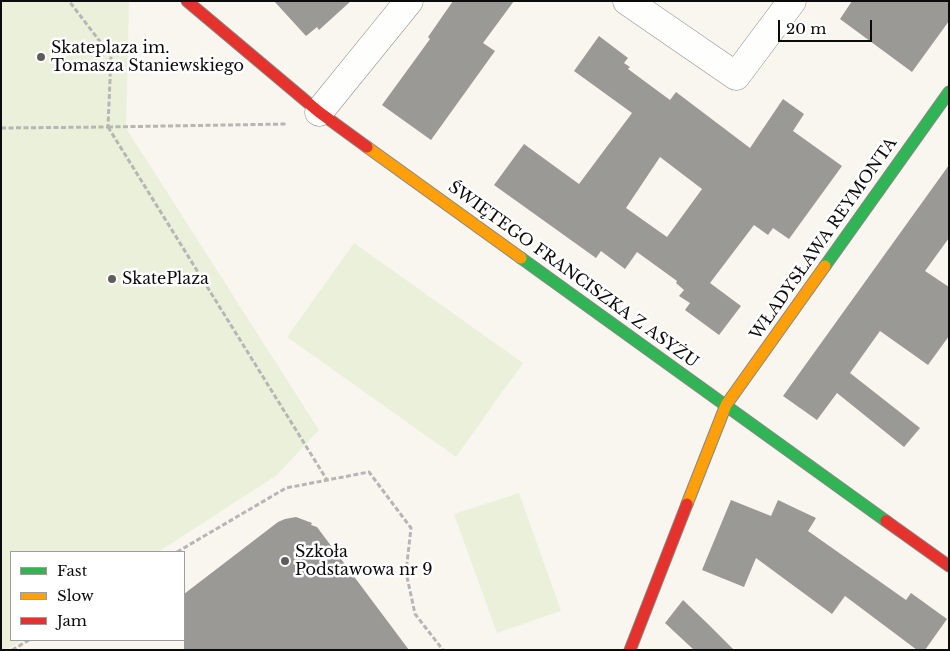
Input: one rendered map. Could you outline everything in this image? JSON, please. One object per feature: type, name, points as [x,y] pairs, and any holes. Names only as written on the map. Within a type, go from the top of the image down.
[{"type":"street","name":"ŚWIĘTEGO FRANCISZKA Z ASYŻU","points":[[187,1],[319,112],[949,566]]},
{"type":"street","points":[[319,112],[409,1]]},
{"type":"street","points":[[627,1],[736,76],[792,1]]},
{"type":"street","name":"WŁADYSŁAWA REYMONTA","points":[[630,650],[726,405],[949,92]]},
{"type":"path","points":[[69,1],[111,56],[108,127],[327,480]]},
{"type":"path","points":[[1,128],[289,124]]},
{"type":"path","points":[[180,551],[286,488],[368,472],[411,528],[406,572],[415,614],[443,650]]},
{"type":"path","points":[[12,650],[27,641]]},
{"type":"green space","name":"SkatePlaza","points":[[1,1],[129,1],[126,128],[319,430],[276,476],[160,551],[10,551],[10,641],[20,641],[6,650],[1,650]]},
{"type":"green space","points":[[354,243],[523,363],[456,457],[287,337]]},
{"type":"green space","points":[[519,493],[561,611],[497,633],[454,514]]},
{"type":"building","points":[[274,1],[351,1],[319,30],[317,27],[306,36]]},
{"type":"building","points":[[453,1],[514,1],[483,43],[495,51],[431,140],[382,105],[430,39],[428,37]]},
{"type":"building","points":[[852,1],[949,1],[949,21],[912,72],[840,19]]},
{"type":"building","points":[[599,36],[628,58],[624,63],[630,67],[628,69],[670,100],[676,92],[750,148],[783,99],[804,114],[793,131],[842,166],[789,239],[773,228],[768,235],[754,225],[710,283],[741,306],[719,335],[685,310],[690,303],[679,296],[684,290],[676,283],[677,281],[637,252],[625,269],[601,251],[596,258],[494,185],[524,144],[579,184],[632,113],[574,71]],"holes":[[[660,157],[702,189],[667,237],[626,208]]]},
{"type":"building","points":[[949,165],[949,238],[925,271],[949,287],[949,336],[928,365],[880,331],[850,373],[920,428],[904,447],[837,393],[817,420],[783,396]]},
{"type":"building","points":[[731,500],[771,516],[778,500],[816,518],[808,531],[906,600],[911,593],[947,619],[925,650],[917,650],[845,596],[832,614],[756,558],[744,587],[702,570]]},
{"type":"building","name":"Szkoła Podstawowa nr 9","points":[[296,517],[317,527],[409,650],[184,650],[185,593],[278,522]]},
{"type":"building","points":[[683,600],[734,650],[694,650],[665,623]]},
{"type":"traffic: fast","points":[[825,266],[949,92]]},
{"type":"traffic: fast","points":[[521,258],[886,521]]},
{"type":"traffic: slow","points":[[367,147],[521,258]]},
{"type":"traffic: slow","points":[[687,504],[726,405],[825,266]]},
{"type":"traffic: jam","points":[[187,1],[319,112],[367,147]]},
{"type":"traffic: jam","points":[[630,650],[687,504]]},
{"type":"traffic: jam","points":[[886,521],[949,566]]},
{"type":"place","name":"Skateplaza im. Tomasza Staniewskiego","points":[[41,57]]},
{"type":"place","name":"SkatePlaza","points":[[112,279]]},
{"type":"place","name":"Szkoła Podstawowa nr 9","points":[[285,561]]}]
